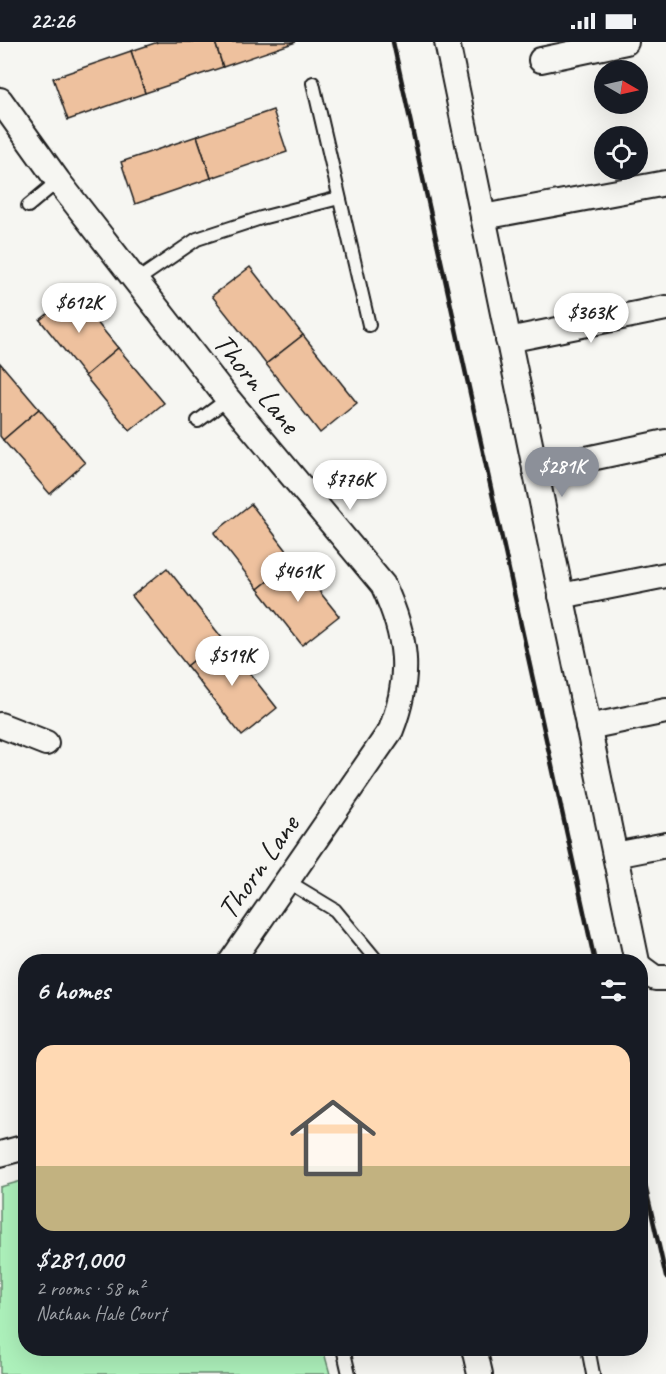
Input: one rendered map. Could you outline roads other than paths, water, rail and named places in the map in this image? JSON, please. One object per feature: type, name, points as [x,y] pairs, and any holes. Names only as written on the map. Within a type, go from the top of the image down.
[{"type":"street","points":[[447,42],[635,954]]},
{"type":"street","points":[[541,60],[626,42]]},
{"type":"street","name":"Thorn Lane","points":[[0,100],[58,181],[228,399],[383,585],[397,616],[404,642],[405,678],[401,705],[392,730],[237,954]]},
{"type":"street","points":[[483,217],[666,183]]},
{"type":"street","points":[[508,340],[666,308]]},
{"type":"street","points":[[535,470],[666,442]]},
{"type":"street","points":[[561,596],[666,575]]},
{"type":"street","points":[[588,727],[666,711]]},
{"type":"street","points":[[0,724],[46,743]]},
{"type":"street","points":[[615,855],[666,845]]},
{"type":"street","points":[[648,972],[655,978],[666,978]]},
{"type":"street","points":[[0,1154],[18,1149]]},
{"type":"street","points":[[476,1356],[480,1374]]},
{"type":"lane","points":[[313,83],[369,325]]},
{"type":"lane","points":[[28,206],[58,181]]},
{"type":"lane","points":[[136,281],[197,239],[261,218],[339,198]]},
{"type":"lane","points":[[198,421],[228,399]]},
{"type":"lane","points":[[287,881],[335,910],[371,954]]},
{"type":"lane","points":[[345,1356],[349,1374]]},
{"type":"lane","points":[[590,1356],[593,1374]]},
{"type":"railway","points":[[393,42],[593,954]]},
{"type":"railway","points":[[648,1198],[666,1277]]}]
